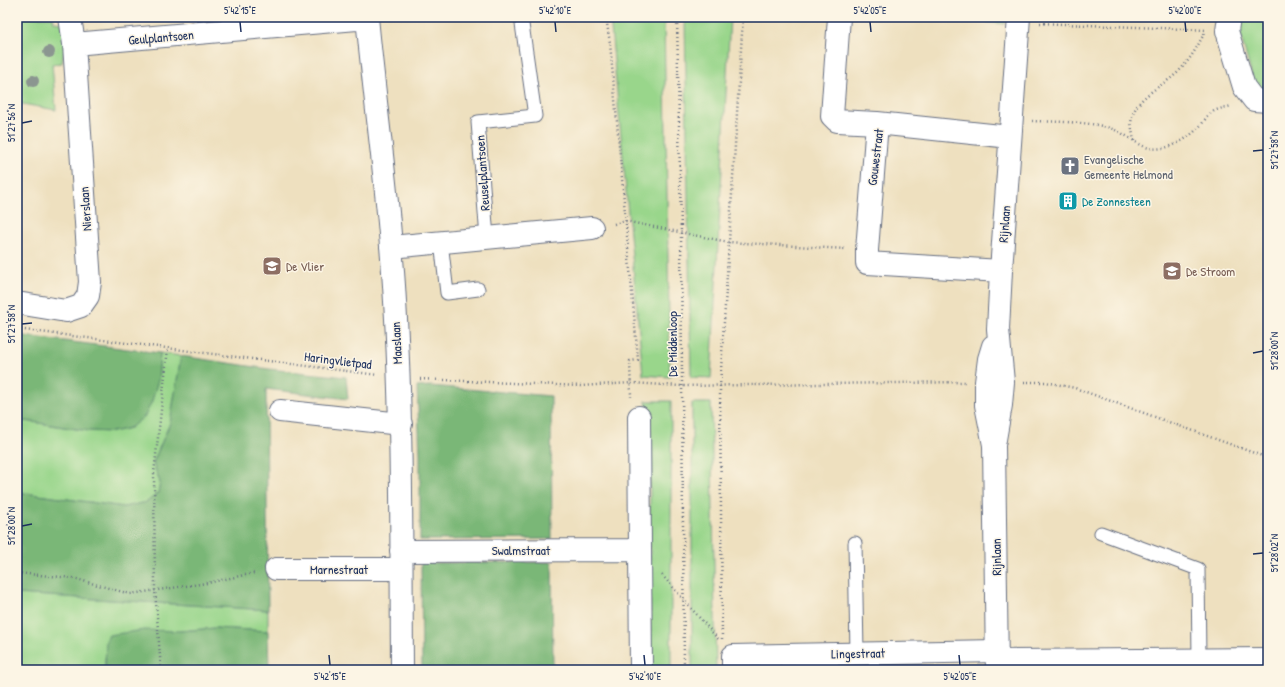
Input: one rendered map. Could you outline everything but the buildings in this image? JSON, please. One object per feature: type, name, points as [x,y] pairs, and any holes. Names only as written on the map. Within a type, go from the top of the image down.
[{"type":"street","name":"Nierslaan","points":[[17,303],[66,311],[81,306],[88,296],[90,282],[74,44],[70,17]]},
{"type":"street","points":[[839,17],[832,116],[837,121],[877,123]]},
{"type":"street","name":"Geulplantsoen","points":[[74,44],[368,18]]},
{"type":"street","name":"Maaslaan","points":[[368,18],[391,246],[398,378],[400,424],[402,670]]},
{"type":"street","name":"Rijnlaan","points":[[997,661],[994,444],[1001,405],[1003,382],[998,329],[1019,20]]},
{"type":"street","points":[[1228,24],[1244,87],[1261,100]]},
{"type":"street","name":"Gouwestraat","points":[[867,250],[877,123],[1011,128]]},
{"type":"street","points":[[391,246],[592,228]]},
{"type":"street","points":[[867,250],[867,263],[1001,271]]},
{"type":"street","points":[[280,411],[400,424]]},
{"type":"street","points":[[639,417],[641,670]]},
{"type":"street","name":"Swalmstraat","points":[[401,560],[640,550]]},
{"type":"street","name":"Marnestraat","points":[[276,569],[401,560]]},
{"type":"street","name":"Lingestraat","points":[[733,670],[733,656],[857,653],[997,661],[1268,659]]},
{"type":"lane","name":"Reuselplantsoen","points":[[487,238],[478,122],[535,116],[522,17]]},
{"type":"lane","points":[[441,242],[447,293],[478,290]]},
{"type":"lane","points":[[1101,533],[1198,569],[1199,660]]},
{"type":"lane","points":[[855,543],[857,653]]},
{"type":"path","points":[[606,17],[610,43],[638,360],[630,361],[631,383]]},
{"type":"path","name":"De Middenloop","points":[[677,17],[681,233],[682,598],[684,670]]},
{"type":"path","points":[[640,550],[722,643],[720,386],[743,17]]},
{"type":"path","points":[[927,17],[1019,20],[1206,30],[1228,24]]},
{"type":"path","points":[[1134,141],[1132,118],[1136,107],[1143,98],[1176,74],[1192,58],[1206,30]]},
{"type":"path","points":[[1011,128],[1098,125],[1114,130],[1149,149],[1160,149],[1172,146],[1186,138],[1210,113],[1217,109],[1261,100]]},
{"type":"path","points":[[592,228],[625,221],[728,242],[867,250]]},
{"type":"path","name":"Haringvlietpad","points":[[17,329],[398,378],[581,386],[631,383],[682,386]]},
{"type":"path","points":[[161,670],[155,590],[154,472],[168,348]]},
{"type":"path","points":[[17,573],[73,578],[130,594],[207,583],[276,569]]},
{"type":"green space","points":[[17,17],[53,17],[54,22],[62,23],[65,44],[62,63],[52,64],[56,110],[17,103]]},
{"type":"green space","points":[[610,17],[664,17],[670,377],[643,375]]},
{"type":"green space","points":[[685,17],[730,17],[711,378],[691,377]]},
{"type":"green space","points":[[929,17],[1005,17],[1005,24]]},
{"type":"green space","points":[[1240,17],[1268,17],[1268,88],[1256,91],[1237,22]]},
{"type":"green space","points":[[17,335],[160,353],[158,380],[152,401],[145,416],[130,428],[112,432],[89,431],[26,421],[17,422]]},
{"type":"green space","points":[[160,353],[181,356],[170,423],[153,463],[160,482],[158,493],[147,502],[124,507],[17,492],[17,422],[26,421],[89,431],[112,432],[130,428],[158,380]]},
{"type":"green space","points":[[181,356],[269,369],[346,377],[348,399],[266,389],[268,610],[17,594],[17,492],[124,507],[147,502],[158,493],[160,482],[153,463],[170,423]]},
{"type":"green space","points":[[430,386],[551,396],[552,539],[420,540],[420,454],[417,387]]},
{"type":"green space","points":[[646,401],[671,401],[671,670],[651,670],[650,430]]},
{"type":"green space","points":[[692,403],[711,403],[716,670],[692,670]]},
{"type":"green space","points":[[552,562],[553,670],[422,670],[421,563]]},
{"type":"green space","points":[[17,594],[268,610],[268,631],[215,628],[180,631],[105,657],[105,670],[17,670]]},
{"type":"green space","points":[[215,628],[268,631],[269,670],[105,670],[106,641],[109,635],[144,630],[180,631]]},
{"type":"place","name":"Evangelische Gemeente Helmond","points":[[1070,166]]},
{"type":"place","name":"De Zonnesteen","points":[[1068,201]]},
{"type":"place","name":"De Vlier","points":[[272,266]]},
{"type":"place","name":"De Stroom","points":[[1172,271]]}]
